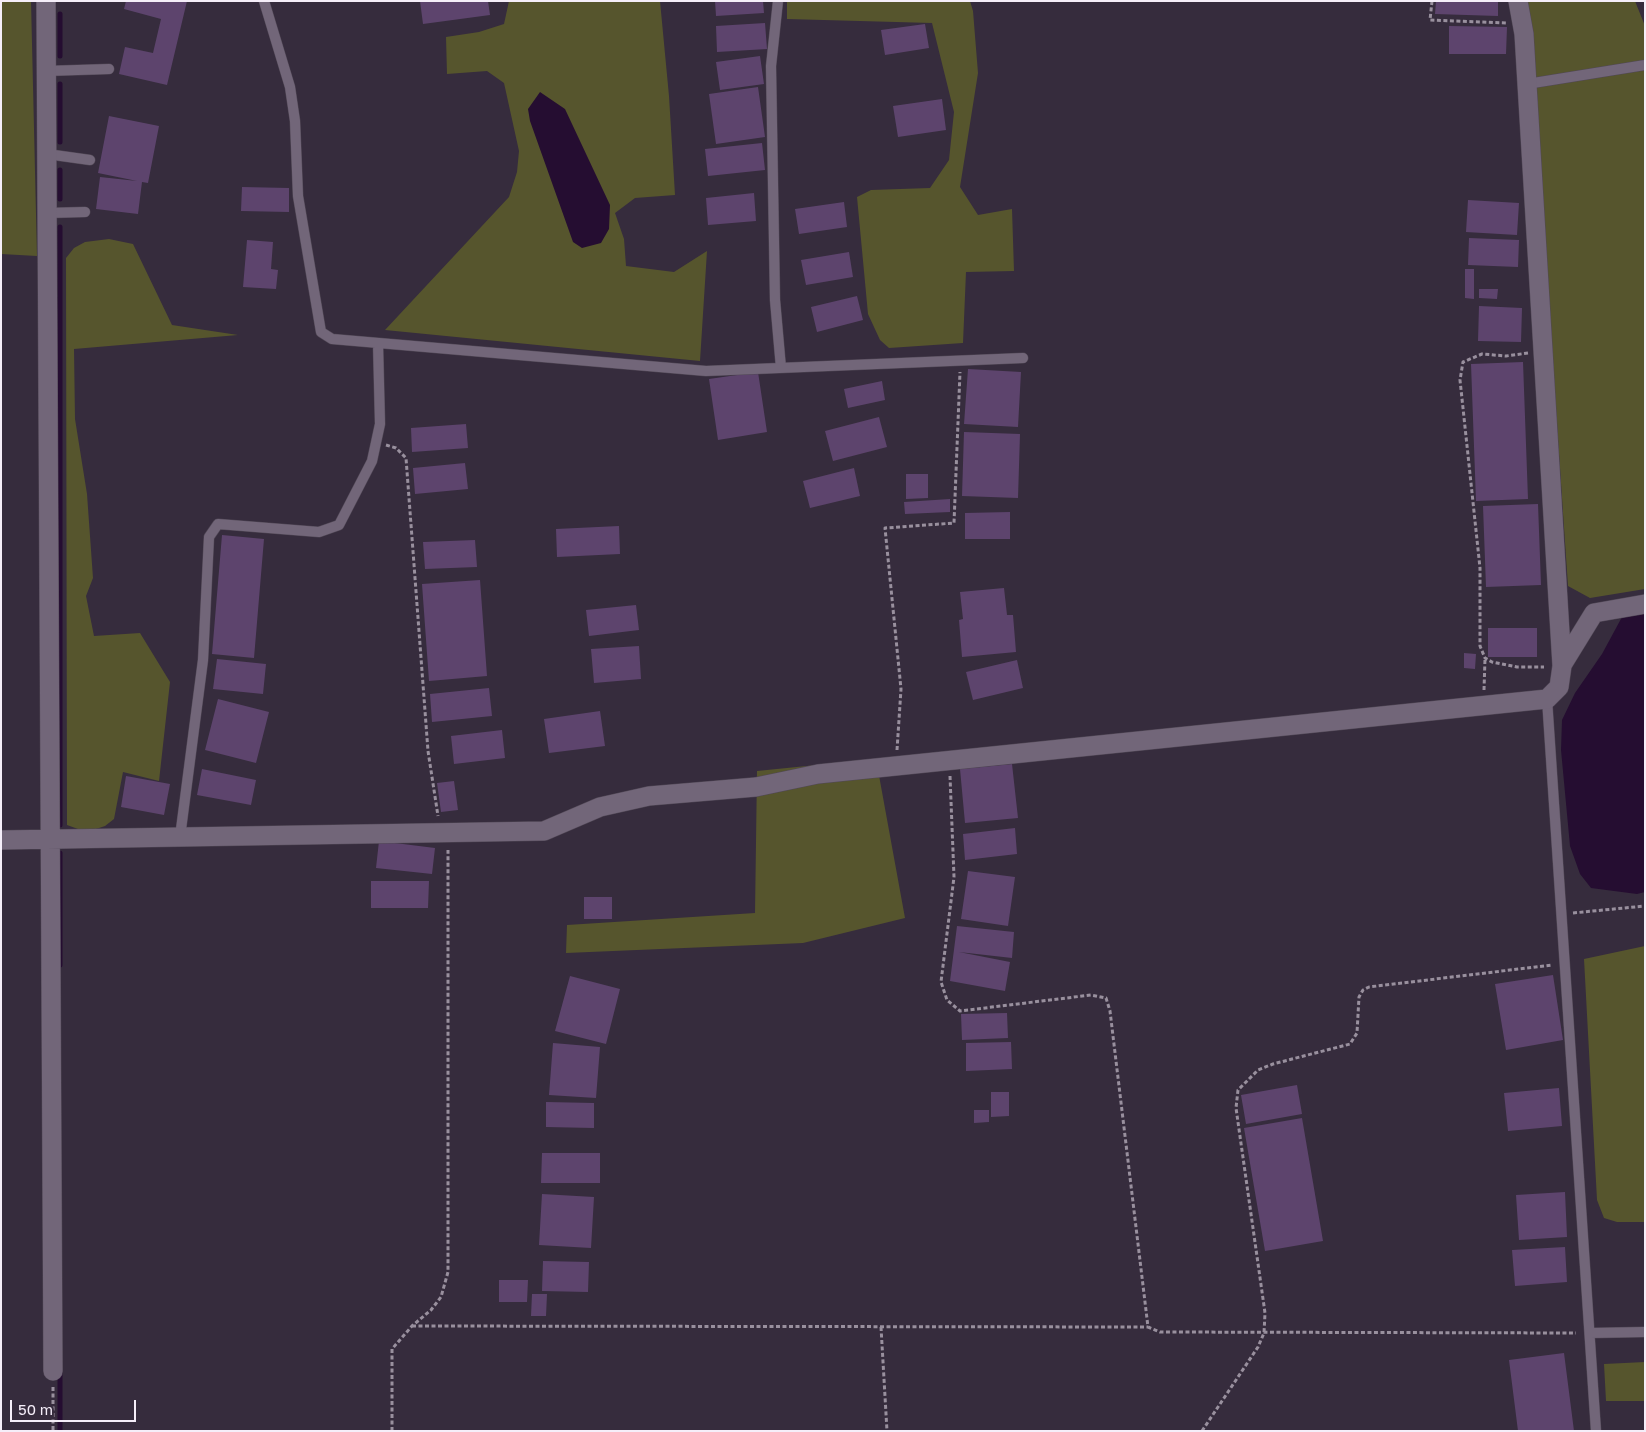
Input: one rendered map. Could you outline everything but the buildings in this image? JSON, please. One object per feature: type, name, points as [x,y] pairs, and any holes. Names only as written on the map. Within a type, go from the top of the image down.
[{"type":"street","points":[[46,1],[53,1371]]},
{"type":"street","points":[[1,840],[544,831],[600,807],[649,796],[756,787],[818,774],[949,760],[1548,700],[1559,687],[1562,666],[1527,84],[1522,23],[1518,1]]},
{"type":"street","points":[[1562,666],[1594,613],[1645,604]]},
{"type":"lane","points":[[264,1],[290,87],[295,121],[298,196],[321,332],[332,339],[706,371],[1023,358]]},
{"type":"lane","points":[[778,1],[771,66],[774,300],[781,368]]},
{"type":"lane","points":[[1527,84],[1645,65]]},
{"type":"lane","points":[[46,71],[109,69]]},
{"type":"lane","points":[[47,154],[90,160]]},
{"type":"lane","points":[[47,213],[85,212]]},
{"type":"lane","points":[[180,836],[204,660],[209,537],[218,524],[319,532],[339,525],[372,461],[376,443],[380,424],[378,343]]},
{"type":"lane","points":[[1548,700],[1596,1431]]},
{"type":"lane","points":[[1590,1333],[1645,1332]]},
{"type":"path","points":[[1432,1],[1430,20],[1522,23]]},
{"type":"path","points":[[1483,706],[1485,658],[1480,646],[1480,568],[1460,380],[1463,362],[1482,354],[1522,355],[1543,348]]},
{"type":"path","points":[[896,766],[900,689],[885,528],[954,523],[960,361]]},
{"type":"path","points":[[376,443],[396,448],[406,458],[428,751],[444,832],[448,1272],[441,1298],[431,1310],[412,1326],[392,1349],[392,1431]]},
{"type":"path","points":[[1485,658],[1492,662],[1517,668],[1562,666]]},
{"type":"path","points":[[949,760],[954,877],[941,982],[947,1000],[960,1011],[1091,995],[1106,998],[1110,1011],[1148,1327]]},
{"type":"path","points":[[1562,914],[1645,906]]},
{"type":"path","points":[[1202,1431],[1258,1347],[1264,1332],[1265,1313],[1236,1108],[1238,1090],[1258,1070],[1273,1064],[1350,1044],[1357,1032],[1359,997],[1363,990],[1369,987],[1565,964]]},
{"type":"path","points":[[412,1326],[1148,1327],[1160,1332],[1590,1333]]},
{"type":"path","points":[[881,1327],[887,1431]]},
{"type":"path","points":[[53,1371],[53,1431]]},
{"type":"shaded area","points":[[1,1],[31,1],[37,256],[1,254]]},
{"type":"shaded area","points":[[509,1],[660,1],[669,96],[675,195],[635,198],[615,213],[624,239],[626,266],[674,272],[707,251],[700,361],[385,330],[509,197],[517,172],[519,151],[504,83],[487,71],[447,74],[446,37],[479,32],[504,24]]},
{"type":"shaded area","points":[[787,1],[970,1],[973,11],[978,73],[960,187],[978,215],[1012,209],[1014,271],[966,272],[963,343],[889,348],[880,340],[868,314],[857,197],[871,190],[930,188],[949,160],[954,112],[932,23],[787,19]]},
{"type":"shaded area","points":[[1526,1],[1635,1],[1645,26],[1645,589],[1590,598],[1568,586],[1530,28]]},
{"type":"shaded area","points":[[540,92],[565,109],[610,205],[609,229],[601,243],[582,248],[573,242],[530,121],[528,109]]},
{"type":"shaded area","points":[[109,239],[133,244],[172,325],[238,335],[74,349],[75,419],[87,494],[93,578],[86,596],[94,636],[140,633],[170,682],[159,781],[123,772],[114,819],[105,826],[96,829],[78,829],[67,825],[66,258],[74,248],[85,242]]},
{"type":"shaded area","points":[[1645,611],[1645,892],[1637,894],[1591,888],[1580,874],[1570,846],[1561,750],[1562,720],[1575,693],[1602,654],[1622,617]]},
{"type":"shaded area","points":[[876,759],[905,918],[803,943],[566,953],[567,925],[755,913],[757,771]]},
{"type":"shaded area","points":[[1645,946],[1645,1222],[1617,1222],[1604,1218],[1597,1200],[1584,959]]},
{"type":"shaded area","points":[[1645,1362],[1645,1401],[1606,1401],[1604,1364]]},
{"type":"waterway","points":[[60,14],[60,56]]},
{"type":"waterway","points":[[60,84],[60,142]]},
{"type":"waterway","points":[[60,170],[60,199]]},
{"type":"waterway","points":[[60,227],[60,825]]},
{"type":"waterway","points":[[60,853],[60,965]]},
{"type":"waterway","points":[[60,1371],[60,1431]]}]
